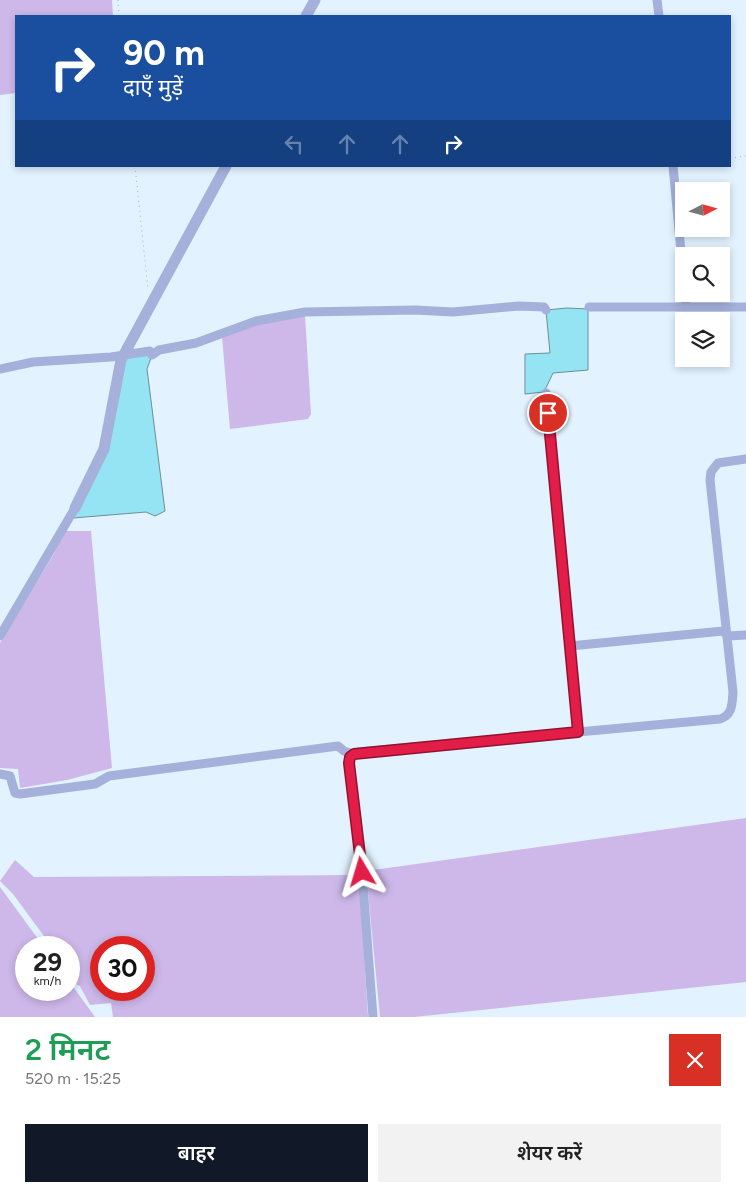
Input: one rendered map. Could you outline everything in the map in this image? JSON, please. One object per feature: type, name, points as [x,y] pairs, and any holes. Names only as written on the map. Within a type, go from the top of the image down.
[{"type":"street","points":[[307,15],[315,0]]},
{"type":"street","points":[[657,0],[658,15]]},
{"type":"street","points":[[0,636],[75,508],[104,449],[121,360],[225,167]]},
{"type":"street","points":[[673,167],[681,247]]},
{"type":"street","points":[[686,302],[686,307]]},
{"type":"street","points":[[0,369],[33,362],[111,357],[150,351],[152,355],[158,350],[196,343],[256,321],[305,312],[415,310],[453,312],[519,306],[544,307],[546,310]]},
{"type":"street","points":[[589,307],[746,307]]},
{"type":"street","points":[[546,393],[578,732]]},
{"type":"street","points":[[0,774],[10,776],[15,793],[20,794],[95,784],[109,776],[328,747],[338,746],[344,751],[354,754],[726,718],[732,704],[733,692],[710,480],[711,472],[718,463],[746,459]]},
{"type":"street","points":[[570,646],[724,631],[728,636]]},
{"type":"street","points":[[728,636],[746,635]]},
{"type":"street","points":[[354,754],[350,757],[349,763],[362,872],[373,1017]]},
{"type":"path","points":[[118,0],[119,15]]},
{"type":"path","points":[[731,158],[746,156]]},
{"type":"path","points":[[135,167],[148,290],[153,301]]},
{"type":"shaded area","points":[[0,0],[112,0],[113,15],[15,15],[15,93],[0,95]]},
{"type":"shaded area","points":[[305,316],[311,414],[308,419],[230,429],[222,337],[261,323]]},
{"type":"shaded area","points":[[65,531],[91,531],[112,768],[67,780],[20,788],[18,769],[0,768],[0,643],[53,555]]},
{"type":"shaded area","points":[[746,818],[746,982],[414,1017],[380,1017],[366,871]]},
{"type":"shaded area","points":[[15,860],[34,877],[359,875],[368,1017],[113,1017],[111,1003],[90,1005],[80,986],[80,936],[44,936],[13,894],[0,881]]},
{"type":"shaded area","points":[[0,887],[36,936],[15,936],[15,1001],[80,1001],[80,996],[95,1017],[0,1017]]},
{"type":"building","points":[[588,309],[588,370],[553,373],[544,392],[525,394],[525,354],[550,353],[546,310]]},
{"type":"building","points":[[152,355],[147,369],[165,511],[155,516],[146,512],[73,518],[114,419],[126,357]]},
{"type":"route","points":[[362,872],[349,763],[350,757],[354,754],[359,752],[578,732],[548,413]]}]
